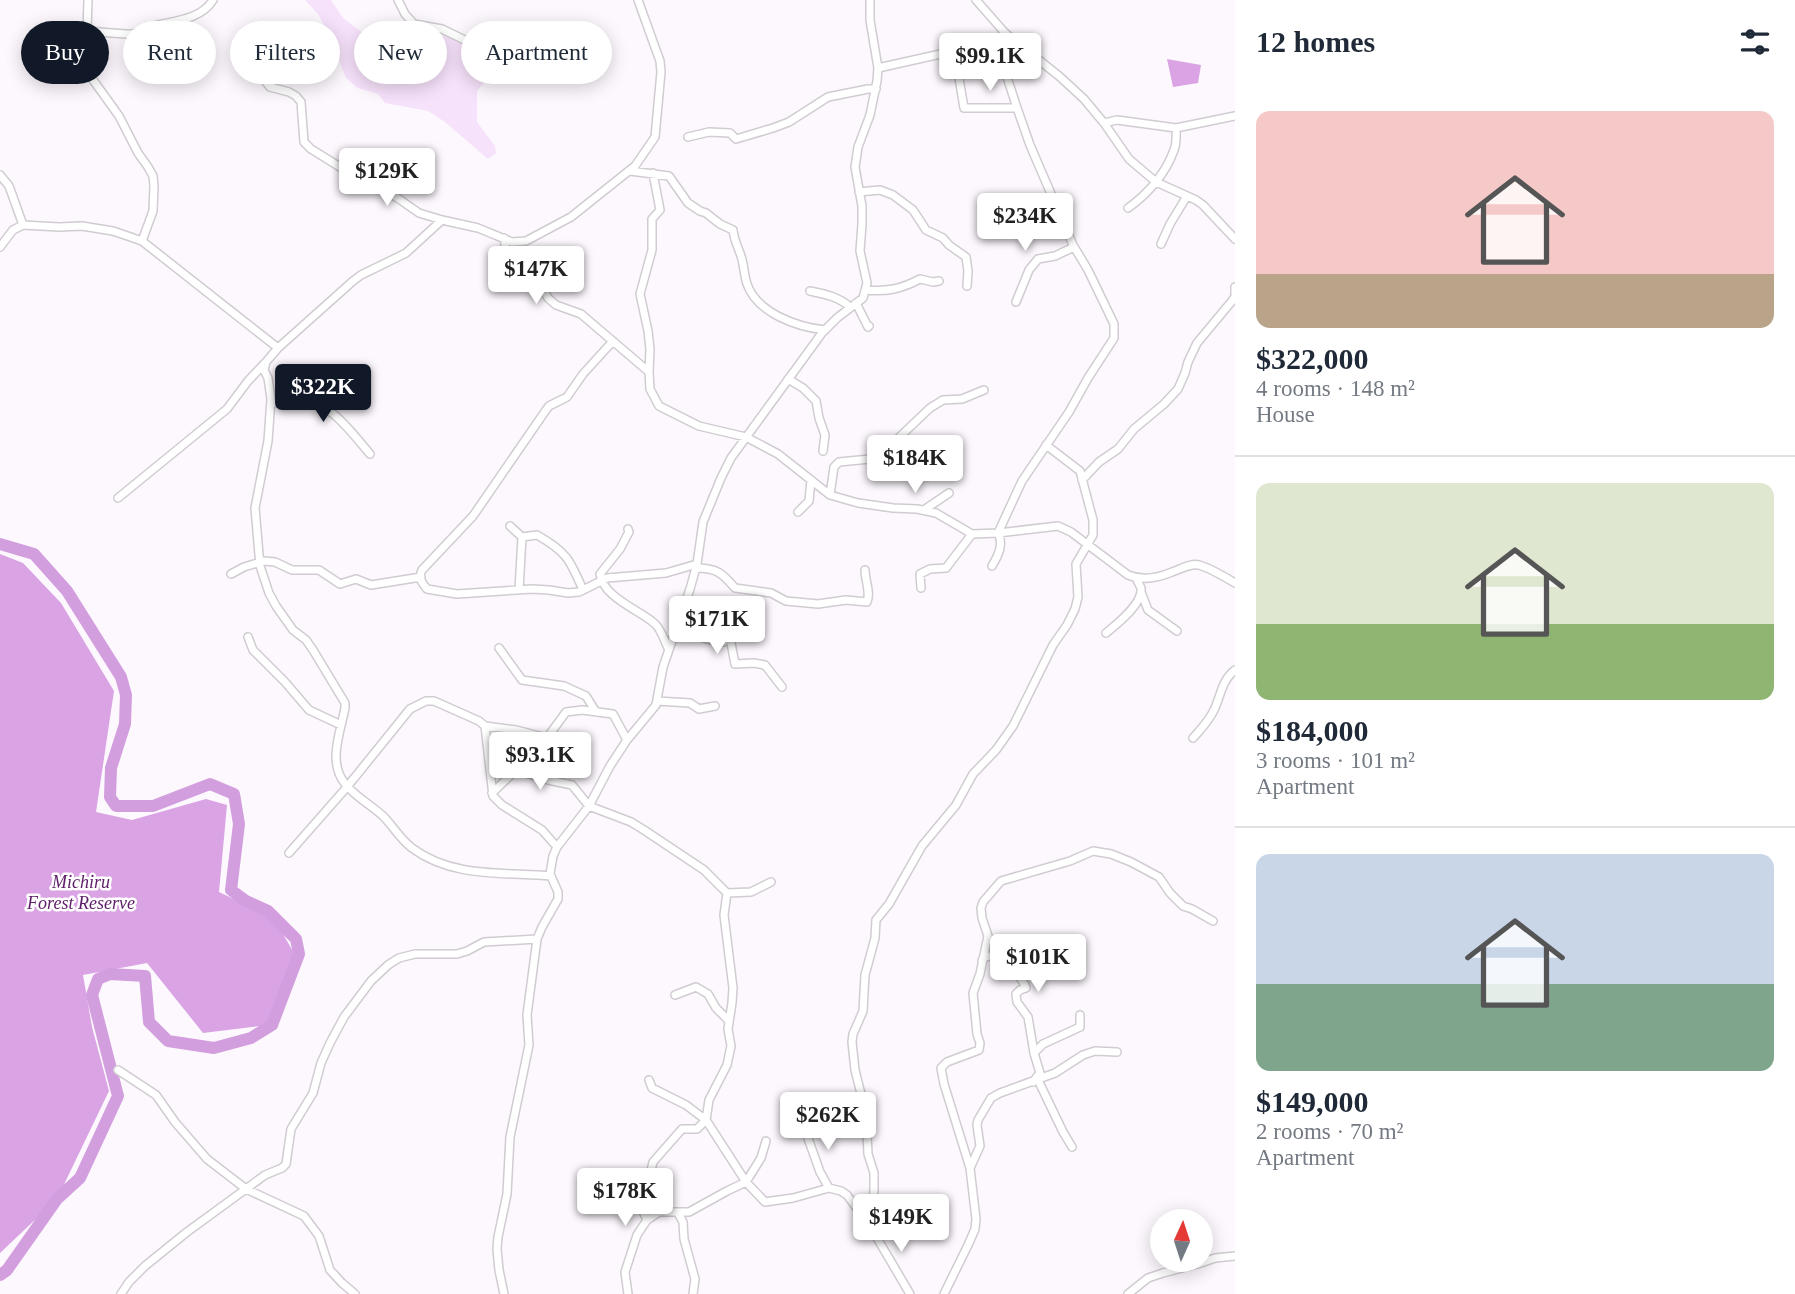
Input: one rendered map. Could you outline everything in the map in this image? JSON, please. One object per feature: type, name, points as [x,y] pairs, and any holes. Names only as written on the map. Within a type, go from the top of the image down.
[{"type":"street","points":[[87,21],[88,0]]},
{"type":"street","points":[[109,33],[139,33],[149,27],[179,21],[195,15],[213,0]]},
{"type":"street","points":[[398,0],[414,24],[442,29],[461,38]]},
{"type":"street","points":[[268,84],[296,96],[301,103],[304,142],[340,167],[364,178],[419,214],[478,228],[512,242],[526,241],[571,217],[630,170],[655,137],[660,61],[638,0]]},
{"type":"street","points":[[504,1294],[497,1249],[507,1194],[509,1136],[529,1045],[527,1015],[537,939],[558,899],[551,876],[551,863],[557,847],[589,806],[627,740],[654,709],[668,648],[690,589],[704,522],[730,458],[825,330],[863,298],[866,290],[867,282],[860,251],[862,206],[855,167],[856,153],[870,115],[878,68],[870,20],[870,0]]},
{"type":"street","points":[[976,0],[1005,33],[1071,86],[1104,123],[1129,159],[1156,182],[1203,205],[1235,239]]},
{"type":"street","points":[[998,533],[1022,481],[1069,412],[1114,338],[1115,331],[1104,301],[1074,247],[1030,145],[1006,72],[1005,33]]},
{"type":"street","points":[[878,68],[954,51],[958,54],[964,108],[1017,108]]},
{"type":"street","points":[[96,84],[120,116],[153,176],[153,211],[142,241]]},
{"type":"street","points":[[688,137],[709,132],[730,133],[736,139],[749,136],[789,121],[828,97],[876,89]]},
{"type":"street","points":[[1104,123],[1116,120],[1176,128],[1235,116]]},
{"type":"street","points":[[1128,208],[1156,182],[1175,149],[1176,128]]},
{"type":"street","points":[[630,170],[669,176],[688,203],[733,230],[747,284],[756,298],[782,318],[808,328],[825,330]]},
{"type":"street","points":[[653,173],[660,210],[652,219],[652,250],[640,293],[649,331],[651,390],[659,406],[699,426],[746,437],[778,454],[830,495],[858,503],[936,513],[972,534],[1058,526],[1071,532],[1128,575],[1136,578],[1156,578],[1195,565],[1235,583]]},
{"type":"street","points":[[0,175],[9,186],[23,225]]},
{"type":"street","points":[[859,192],[885,190],[913,210],[926,230],[943,238],[966,257],[967,286]]},
{"type":"street","points":[[1161,244],[1186,196]]},
{"type":"street","points":[[118,498],[227,409],[278,348],[361,275],[406,253],[442,220]]},
{"type":"street","points":[[0,247],[13,230],[23,225],[82,226],[113,231],[142,241],[278,348]]},
{"type":"street","points":[[504,238],[506,250],[513,261],[538,282],[548,299],[556,305],[581,314],[649,372]]},
{"type":"street","points":[[1016,302],[1029,270],[1038,259],[1055,256],[1074,247]]},
{"type":"street","points":[[866,290],[896,290],[920,279],[939,281]]},
{"type":"street","points":[[1082,480],[1098,462],[1118,449],[1134,429],[1178,389],[1196,343],[1232,301],[1235,287]]},
{"type":"street","points":[[810,291],[853,305],[869,327]]},
{"type":"street","points":[[613,341],[583,374],[567,397],[546,410],[473,516],[422,570],[421,582],[427,589],[457,594],[519,590],[568,593],[615,577],[666,573],[696,566],[717,570],[735,588],[771,593],[786,601],[818,604],[846,600],[867,602],[869,597],[865,570]]},
{"type":"street","points":[[266,362],[264,370],[268,379],[271,404],[268,441],[256,508],[259,563],[276,606],[293,630],[306,640],[345,703],[335,761],[338,774],[347,787],[384,818],[400,838],[436,863],[483,873],[551,876]]},
{"type":"street","points":[[788,379],[803,388],[816,401],[825,435],[823,451]]},
{"type":"street","points":[[830,495],[834,467],[839,462],[870,459],[889,447],[930,408],[943,400],[962,398],[984,390]]},
{"type":"street","points":[[271,404],[299,399],[320,405],[339,419],[370,454]]},
{"type":"street","points":[[870,1226],[874,1173],[868,1154],[866,1114],[855,1070],[852,1042],[863,1011],[865,975],[875,938],[876,920],[889,904],[922,846],[956,805],[966,785],[1013,726],[1053,645],[1075,609],[1078,597],[1076,564],[1093,535],[1093,520],[1080,471],[1046,445]]},
{"type":"street","points":[[798,512],[809,501],[811,480]]},
{"type":"street","points":[[924,510],[949,493]]},
{"type":"street","points":[[510,526],[522,537]]},
{"type":"street","points":[[628,529],[620,549],[600,574],[601,581],[610,592],[657,625],[668,648]]},
{"type":"street","points":[[992,566],[1001,539],[998,533]]},
{"type":"street","points":[[921,588],[920,574],[930,569],[946,568],[972,534]]},
{"type":"street","points":[[522,537],[537,535],[554,544],[570,560],[583,590]]},
{"type":"street","points":[[519,590],[522,537]]},
{"type":"street","points":[[231,574],[244,567],[275,562],[292,570],[319,570],[340,584],[356,579],[371,585],[421,578]]},
{"type":"street","points":[[1136,578],[1148,610],[1177,631]]},
{"type":"street","points":[[1106,633],[1138,601],[1141,592]]},
{"type":"street","points":[[725,622],[735,664],[765,665],[782,687]]},
{"type":"street","points":[[676,626],[686,633],[708,640],[724,642],[727,636]]},
{"type":"street","points":[[248,637],[253,650],[309,710],[341,725]]},
{"type":"street","points":[[499,648],[522,680],[564,686],[586,696],[596,712]]},
{"type":"street","points":[[1194,738],[1210,718],[1223,683],[1235,670]]},
{"type":"street","points":[[289,853],[410,709],[420,704],[434,701],[485,726],[547,738],[566,712],[582,710],[613,714],[627,740]]},
{"type":"street","points":[[657,701],[690,703],[699,709],[715,706]]},
{"type":"street","points":[[485,726],[493,796],[502,805],[542,830],[557,847]]},
{"type":"street","points":[[492,793],[516,770],[572,785],[589,806],[631,822],[644,830],[704,870],[727,893],[751,891],[771,882]]},
{"type":"street","points":[[944,1294],[975,1229],[976,1209],[970,1168],[941,1068],[947,1062],[979,1050],[973,993],[988,936],[982,918],[983,902],[1001,881],[1070,861],[1093,851],[1111,853],[1159,877],[1170,894],[1183,906],[1213,921]]},
{"type":"street","points":[[647,1220],[642,1209],[653,1162],[682,1129],[697,1129],[706,1120],[709,1100],[727,1065],[731,1046],[728,1029],[733,988],[724,915],[727,893]]},
{"type":"street","points":[[121,1294],[145,1266],[187,1232],[265,1175],[286,1164],[291,1129],[313,1093],[330,1043],[344,1017],[371,981],[388,965],[415,954],[457,954],[484,942],[537,939]]},
{"type":"street","points":[[985,949],[990,956]]},
{"type":"street","points":[[982,961],[990,956],[1006,956],[1025,985],[1026,988],[1016,995],[1017,1002],[1028,1017],[1040,1073],[1035,1081]]},
{"type":"street","points":[[675,995],[696,987],[708,994],[716,1008],[729,1021]]},
{"type":"street","points":[[1034,1053],[1043,1044],[1080,1027],[1080,1015]]},
{"type":"street","points":[[970,1168],[980,1146],[977,1125],[991,1098],[1055,1073],[1083,1055],[1095,1051],[1117,1052]]},
{"type":"street","points":[[118,1070],[156,1095],[207,1159],[246,1189],[304,1216],[319,1236],[330,1270],[355,1294]]},
{"type":"street","points":[[649,1080],[652,1087],[686,1105],[706,1120],[746,1182],[765,1202],[829,1188],[847,1195],[870,1226],[910,1294]]},
{"type":"street","points":[[1035,1081],[1072,1147]]},
{"type":"street","points":[[804,1127],[820,1172],[829,1188]]},
{"type":"street","points":[[628,1294],[625,1272],[627,1263],[637,1235],[647,1220],[659,1212],[689,1212],[746,1182],[761,1157],[766,1142]]},
{"type":"street","points":[[678,1213],[683,1222],[684,1239],[695,1279],[693,1294]]},
{"type":"street","points":[[1128,1294],[1148,1278],[1215,1258],[1235,1256]]},
{"type":"shaded area","points":[[305,0],[331,0],[343,18],[354,26],[354,84],[447,84],[447,37],[461,42],[461,84],[483,84],[477,91],[477,122],[495,146],[496,153],[488,159],[428,111],[385,103],[378,94],[358,88],[346,78],[340,63],[340,21],[322,21]]},
{"type":"green space","points":[[1167,59],[1201,65],[1198,83],[1173,87]]},
{"type":"green space","name":"Michiru Forest Reserve","points":[[0,554],[23,563],[61,603],[114,691],[96,812],[132,820],[206,799],[227,805],[219,892],[274,918],[295,955],[267,1025],[203,1033],[147,963],[83,975],[92,1027],[109,1091],[57,1199],[0,1253]]},
{"type":"waterway","points":[[0,544],[34,554],[67,591],[121,677],[126,695],[125,724],[111,768],[110,797],[116,806],[153,806],[210,784],[234,794],[239,824],[231,890],[246,901],[268,911],[296,939],[299,954],[272,1025],[251,1038],[214,1048],[168,1041],[149,1022],[145,976],[110,974],[98,979],[92,995],[118,1096],[80,1178],[57,1199],[7,1270],[0,1275]]}]
